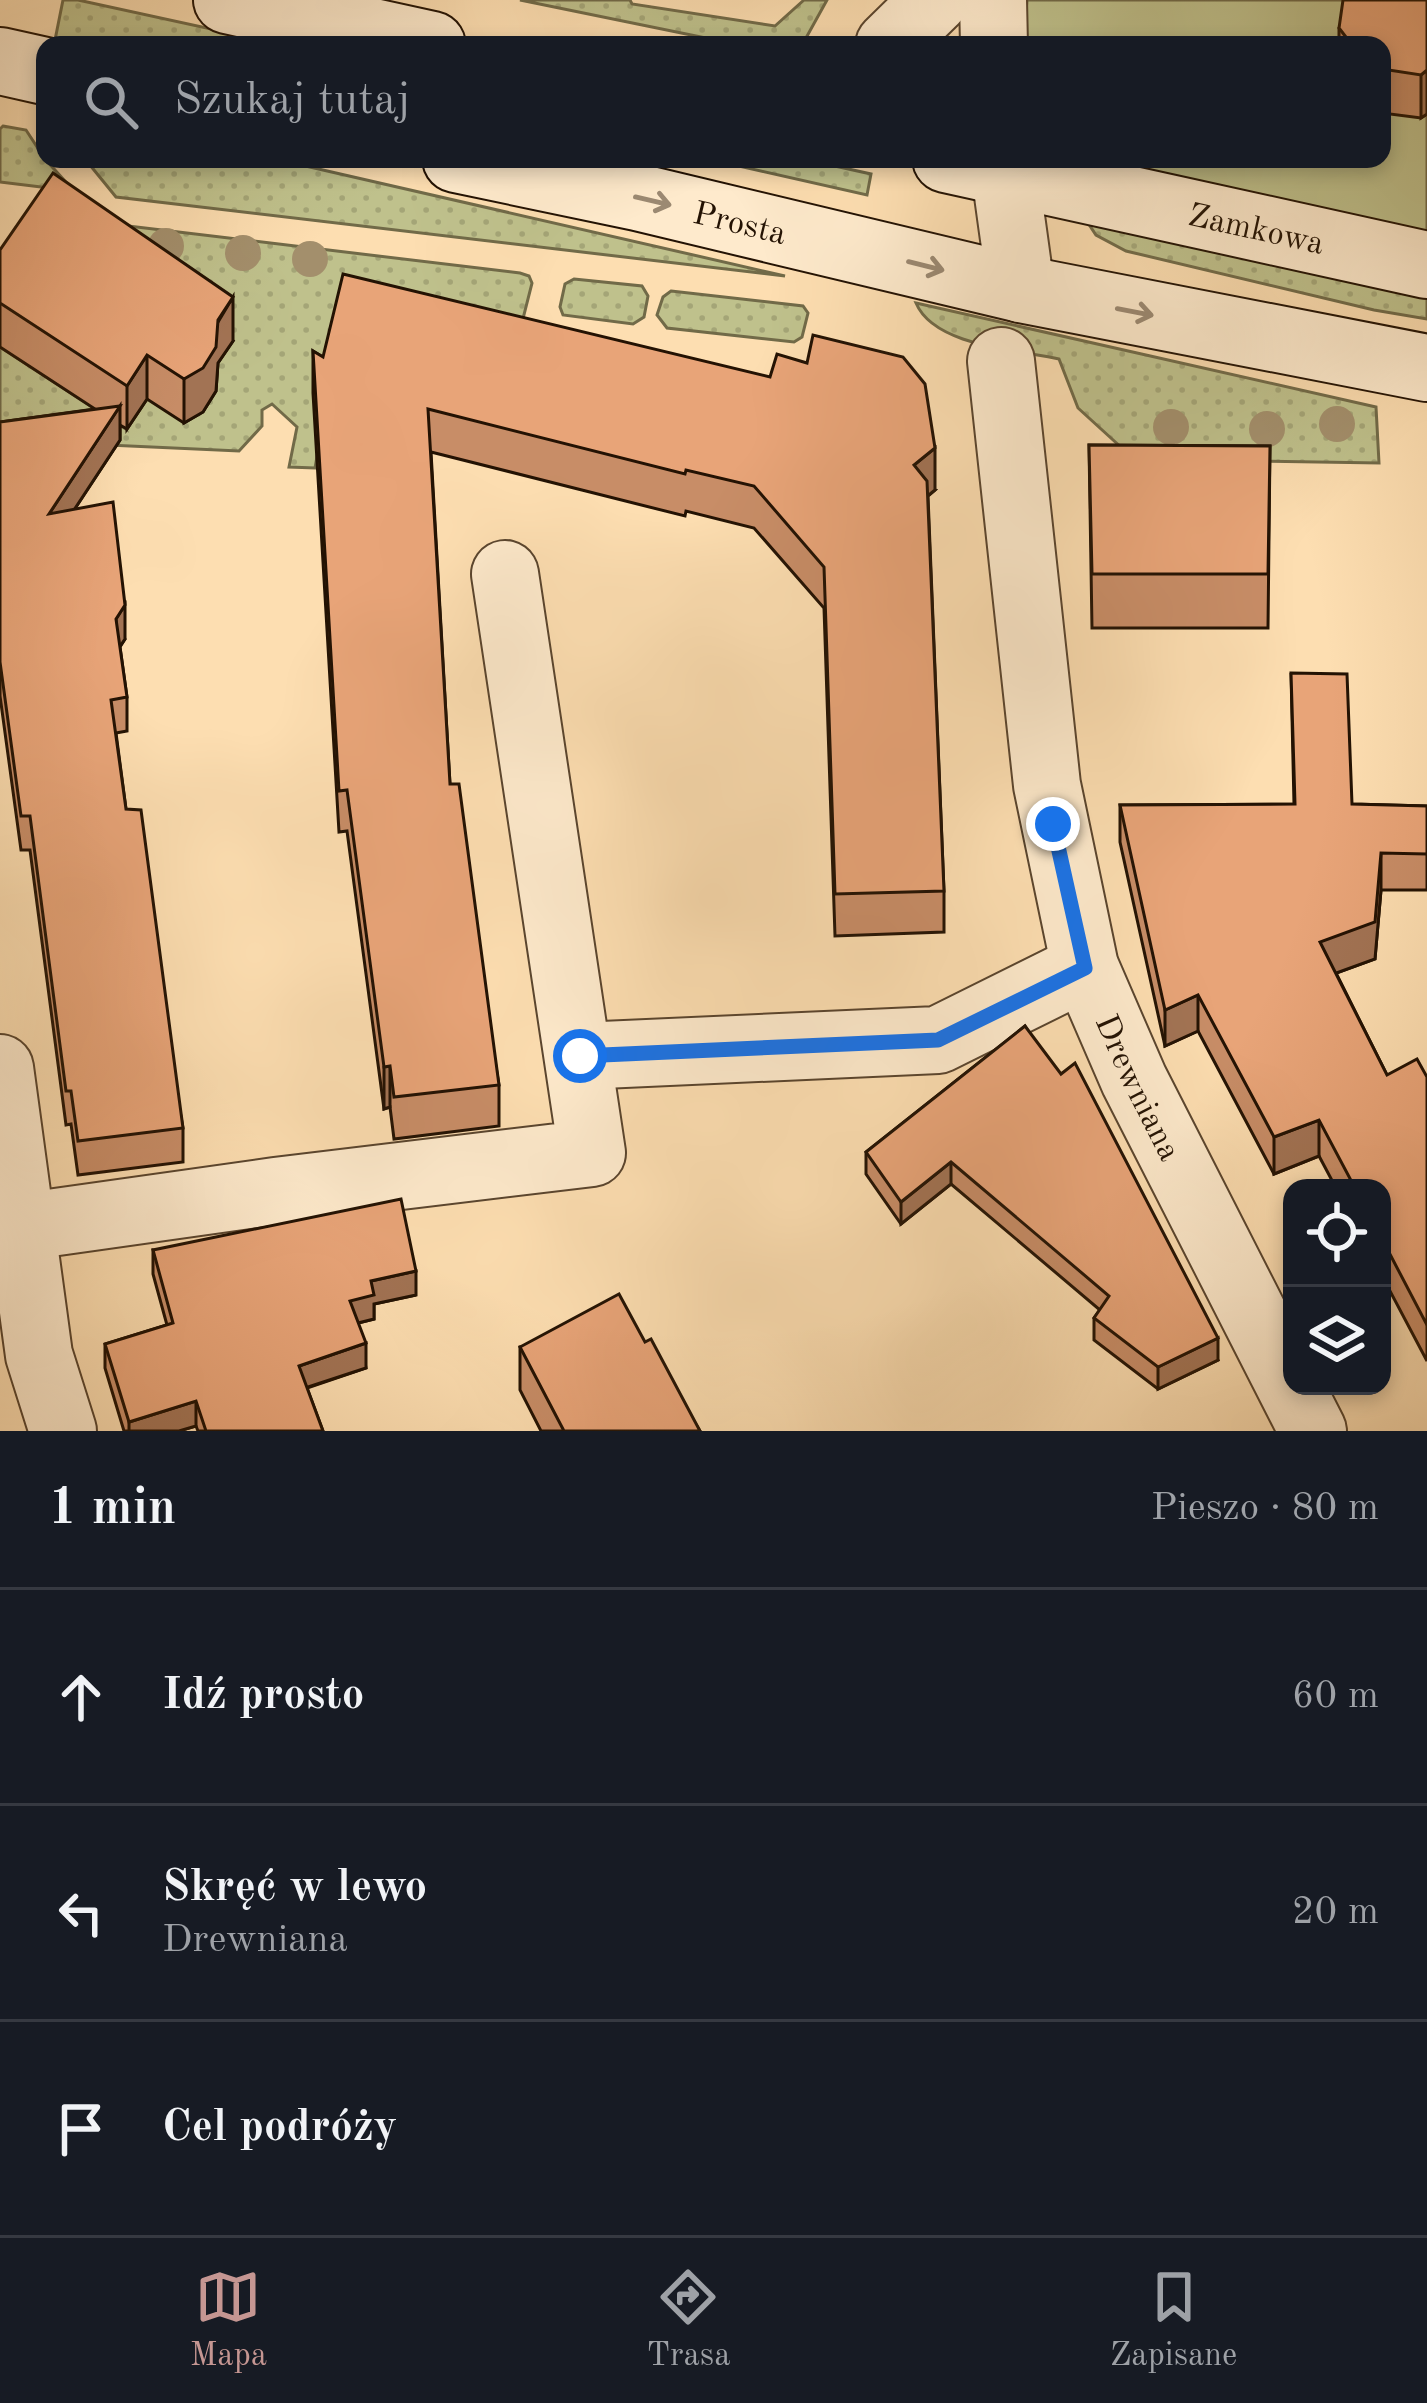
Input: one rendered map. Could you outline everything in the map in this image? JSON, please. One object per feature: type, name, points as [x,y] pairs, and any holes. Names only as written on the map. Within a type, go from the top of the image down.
[{"type":"street","points":[[227,0],[391,36]]},
{"type":"street","points":[[898,36],[935,0]]},
{"type":"street","points":[[993,0],[994,36]]},
{"type":"street","points":[[0,61],[36,69]]},
{"type":"street","name":"Prosta","points":[[499,168],[1021,289]]},
{"type":"street","points":[[985,168],[1021,289],[1427,368]]},
{"type":"street","name":"Zamkowa","points":[[1006,168],[1427,265]]},
{"type":"street","name":"Drewniana","points":[[1000,361],[1050,805],[1085,968],[1290,1424]]},
{"type":"street","points":[[21,1226],[592,1153],[505,574]]},
{"type":"street","points":[[580,1056],[938,1040],[1085,968]]},
{"type":"street","points":[[0,1068],[39,1355],[63,1431]]},
{"type":"green space","points":[[63,0],[78,0],[244,36],[56,36]]},
{"type":"green space","points":[[520,0],[630,0],[775,26],[804,0],[827,0],[807,36],[696,36]]},
{"type":"green space","points":[[1027,0],[1427,0],[1427,236],[1115,168],[1391,168],[1391,36],[1024,36]]},
{"type":"green space","points":[[0,129],[26,130],[36,145],[36,168],[53,168],[74,191],[0,182]]},
{"type":"green space","points":[[92,168],[314,168],[785,276],[116,197]]},
{"type":"green space","points":[[748,168],[844,168],[871,174],[867,195]]},
{"type":"green space","points":[[53,217],[520,273],[532,283],[514,354],[324,416],[315,468],[289,467],[297,427],[272,404],[262,410],[262,426],[239,451],[86,444],[0,456],[0,347],[126,429]]},
{"type":"green space","points":[[1088,223],[1427,294],[1427,319],[1126,251],[1096,235]]},
{"type":"green space","points":[[574,279],[642,286],[648,296],[644,317],[633,324],[563,315],[565,284]]},
{"type":"green space","points":[[671,291],[803,306],[808,313],[802,337],[794,342],[667,328],[657,315],[663,297]]},
{"type":"green space","points":[[916,303],[1376,407],[1379,463],[1134,459],[1078,408],[1059,359],[958,337],[940,329]]},
{"type":"building","points":[[1343,0],[1427,0],[1427,70],[1421,75],[1391,70],[1391,36],[1345,36],[1339,28]]},
{"type":"building","points":[[53,173],[233,297],[218,320],[216,347],[203,368],[184,379],[147,355],[127,386],[0,303],[0,250]]},
{"type":"building","points":[[343,274],[770,377],[777,354],[807,363],[813,335],[903,357],[925,384],[935,448],[914,465],[927,481],[944,891],[835,894],[824,567],[754,486],[686,470],[685,474],[428,409],[450,784],[459,784],[499,1085],[394,1097],[390,1066],[384,1067],[347,790],[339,791],[313,351],[323,357]]},
{"type":"building","points":[[120,406],[49,514],[113,502],[125,605],[116,619],[127,697],[111,700],[126,809],[141,810],[183,1128],[78,1141],[71,1091],[66,1091],[30,816],[21,816],[0,662],[0,422]]},
{"type":"building","points":[[1089,445],[1270,446],[1268,574],[1092,574]]},
{"type":"building","points":[[1291,673],[1347,674],[1352,804],[1427,806],[1427,854],[1381,853],[1375,922],[1320,942],[1387,1075],[1417,1059],[1427,1077],[1427,1325],[1391,1256],[1391,1179],[1350,1179],[1319,1120],[1274,1137],[1198,995],[1165,1010],[1120,805],[1295,804]]},
{"type":"building","points":[[1025,1026],[1061,1074],[1075,1063],[1218,1338],[1158,1367],[1094,1318],[1109,1296],[951,1162],[901,1202],[866,1152]]},
{"type":"building","points":[[401,1199],[416,1271],[371,1281],[374,1295],[350,1301],[366,1343],[299,1366],[323,1431],[206,1431],[196,1401],[129,1422],[105,1344],[173,1323],[153,1250]]},
{"type":"building","points":[[619,1294],[645,1342],[651,1339],[700,1431],[564,1431],[520,1347]]},
{"type":"route","points":[[580,1056],[938,1040],[1085,968],[1053,824]]}]
